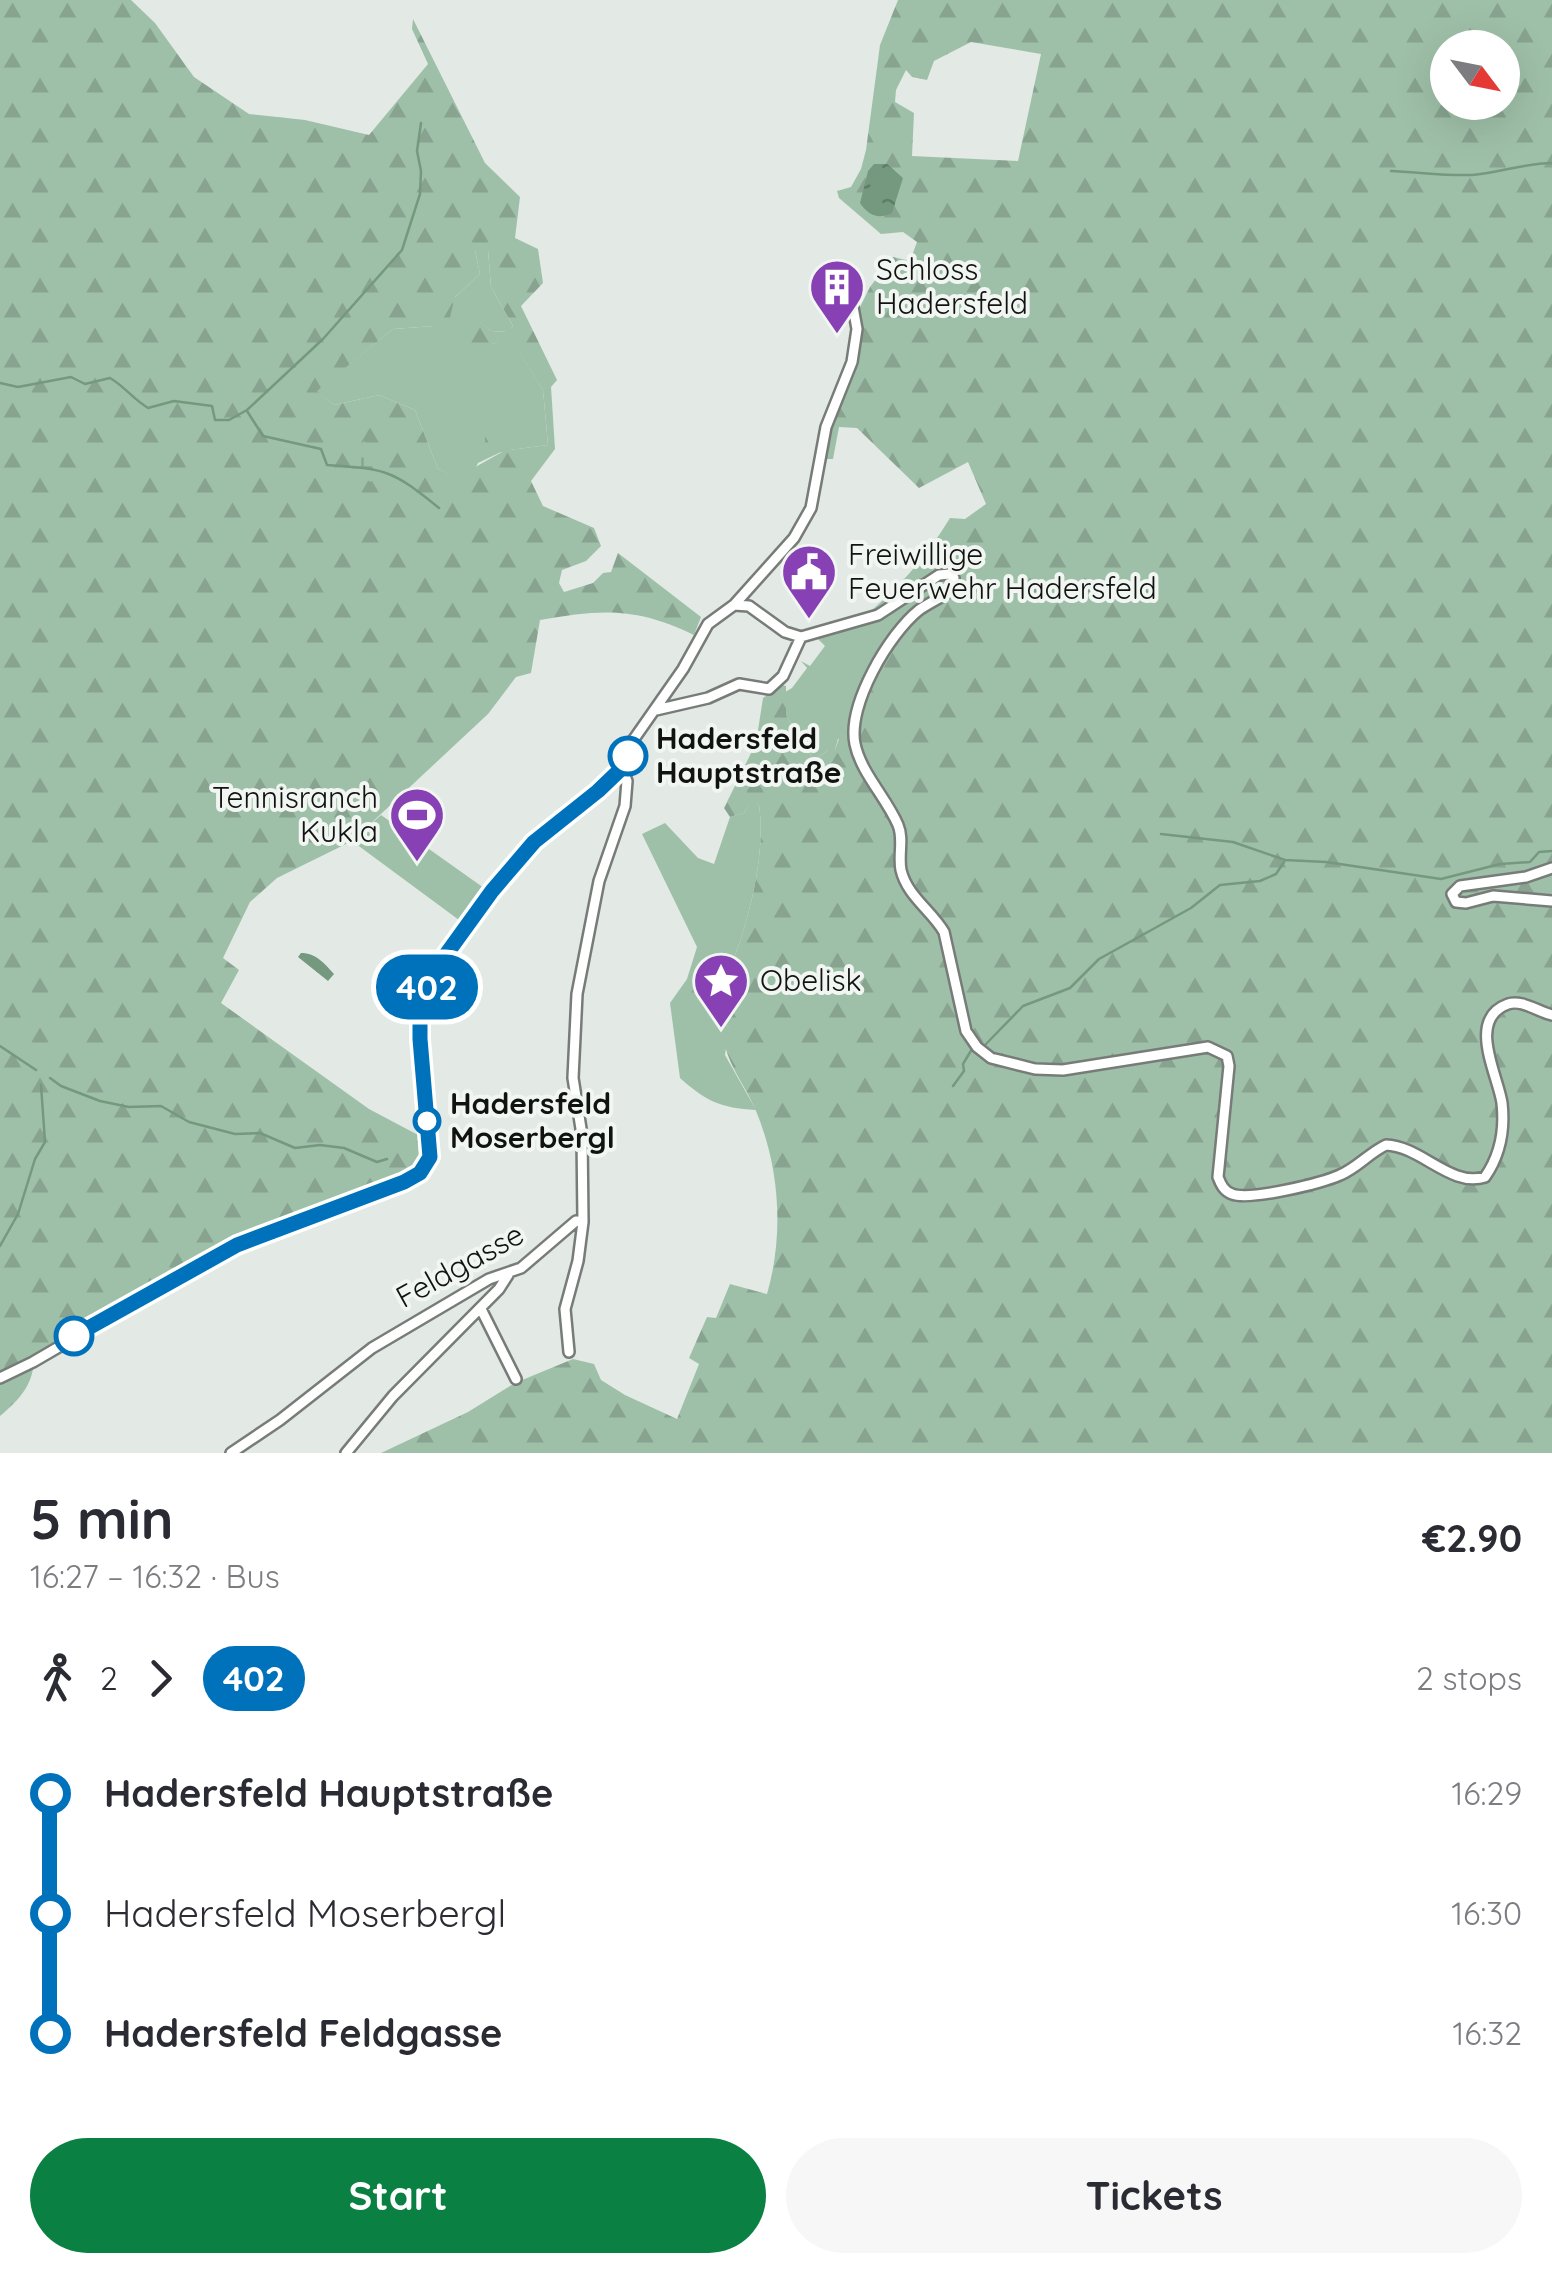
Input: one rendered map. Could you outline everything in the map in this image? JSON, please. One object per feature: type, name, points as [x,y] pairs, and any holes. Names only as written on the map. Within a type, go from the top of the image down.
[{"type":"street","points":[[0,1378],[225,1251],[420,1173],[430,1157],[420,1019],[432,974],[492,891],[534,842],[622,768],[634,739],[708,624],[734,605],[794,538],[812,508],[829,416],[852,362],[858,329],[852,308]]},
{"type":"street","points":[[734,605],[749,606],[785,632],[801,636],[878,615],[940,575],[950,574],[954,578],[952,590],[921,609],[896,637],[866,684],[853,728],[855,747],[898,824],[905,880],[944,932],[966,1031],[991,1058],[1035,1069],[1063,1070],[1208,1047],[1220,1051],[1227,1056],[1229,1066],[1218,1177],[1223,1188],[1233,1195],[1254,1195],[1330,1178],[1352,1169],[1386,1145],[1410,1149],[1462,1178],[1486,1177],[1503,1130],[1502,1103],[1486,1047],[1486,1033],[1507,1004],[1519,1003],[1552,1015]]},
{"type":"street","points":[[656,710],[698,701],[739,684],[770,689],[788,669],[801,636]]},
{"type":"street","points":[[569,1352],[565,1310],[583,1222],[582,1134],[573,1078],[573,1044],[594,902],[625,806],[627,781],[622,768]]},
{"type":"street","points":[[1552,868],[1526,877],[1460,886],[1452,894],[1456,902],[1466,903],[1493,896],[1552,901]]},
{"type":"street","name":"Feldgasse","points":[[231,1453],[398,1330],[489,1279],[508,1275],[576,1221],[583,1222]]},
{"type":"street","points":[[346,1453],[392,1396],[480,1309],[508,1275]]},
{"type":"street","points":[[480,1309],[516,1379]]},
{"type":"green space","points":[[0,0],[131,0],[155,23],[194,77],[249,114],[305,120],[369,135],[428,64],[412,29],[413,19],[485,163],[520,197],[515,238],[538,249],[543,283],[521,306],[557,380],[551,387],[555,449],[531,481],[543,506],[594,528],[601,546],[586,561],[562,570],[559,583],[564,592],[593,583],[603,573],[611,572],[618,553],[701,617],[694,635],[654,619],[619,613],[540,620],[531,673],[516,677],[488,714],[352,841],[277,878],[250,902],[223,958],[239,970],[221,1003],[369,1109],[420,1136],[422,1164],[237,1239],[34,1354],[25,1389],[0,1416]],"holes":[[[475,250],[488,250],[491,287],[513,326],[506,332],[491,331],[481,322],[467,342],[468,357],[482,369],[495,361],[492,344],[510,338],[543,390],[548,445],[509,450],[510,437],[485,437],[485,453],[502,452],[470,470],[469,481],[438,469],[415,410],[379,395],[334,405],[317,391],[393,329],[448,325],[455,297],[480,274]]]},
{"type":"green space","points":[[898,0],[1552,0],[1552,1453],[381,1453],[468,1412],[515,1383],[573,1359],[594,1364],[601,1380],[677,1419],[699,1364],[689,1358],[707,1317],[716,1318],[730,1284],[767,1294],[776,1249],[777,1202],[764,1133],[728,1055],[723,1034],[729,1027],[719,1022],[714,1012],[722,1002],[720,995],[678,1004],[697,980],[722,987],[752,898],[760,849],[759,805],[752,800],[744,813],[730,817],[724,808],[756,743],[763,698],[782,685],[786,686],[786,715],[814,760],[828,750],[835,750],[840,736],[848,736],[871,666],[897,631],[938,596],[947,583],[939,581],[859,627],[857,622],[908,574],[950,518],[965,519],[986,504],[968,462],[919,488],[857,428],[839,427],[833,459],[825,459],[836,407],[862,333],[858,311],[893,257],[910,261],[917,242],[903,232],[881,234],[839,198],[837,191],[851,187],[866,150],[880,45]],"holes":[[[971,42],[1041,54],[1018,161],[912,156],[914,113],[895,102],[906,70],[912,77],[927,80],[934,61]]]},
{"type":"green space","points":[[475,250],[488,250],[491,287],[513,326],[507,332],[491,331],[480,322],[492,344],[510,337],[543,390],[548,445],[503,451],[478,463],[469,482],[438,469],[415,410],[379,395],[334,405],[316,391],[393,329],[434,326],[455,297],[480,274]]},
{"type":"green space","points":[[364,441],[385,462],[371,482],[348,471]]},
{"type":"green space","points":[[945,581],[947,586],[848,737],[838,739],[835,750],[828,750],[814,760],[786,715],[785,692],[807,668],[801,661],[810,666],[825,646],[817,638],[859,627]]},
{"type":"green space","points":[[752,799],[759,805],[760,849],[739,945],[722,987],[679,1003],[720,995],[722,1002],[714,1012],[719,1022],[729,1027],[725,1055],[756,1110],[714,1102],[680,1078],[670,1003],[687,979],[697,947],[642,834],[665,823],[698,858],[714,864],[730,817],[744,813]]},
{"type":"green space","name":"Tennisranch Kukla","points":[[381,815],[484,888],[459,920],[352,841]]},
{"type":"water","points":[[874,164],[887,164],[903,178],[892,213],[882,216],[870,213],[860,203],[868,171]]},
{"type":"water","points":[[301,953],[315,957],[334,974],[328,981],[298,957]]},
{"type":"waterway","points":[[0,383],[18,387],[71,377],[85,384],[110,378],[148,408],[174,401],[212,406],[215,420],[229,420],[247,410],[323,339],[402,250],[420,194],[417,151],[421,123]]},
{"type":"waterway","points":[[1391,171],[1472,175],[1552,163]]},
{"type":"waterway","points":[[247,411],[263,436],[321,449],[327,465],[388,474],[439,508]]},
{"type":"waterway","points":[[1161,834],[1233,842],[1285,860],[1441,879],[1500,864],[1530,862],[1539,852],[1552,851]]},
{"type":"waterway","points":[[985,1045],[1023,1006],[1070,988],[1099,959],[1191,908],[1220,885],[1260,881],[1276,874],[1284,862]]},
{"type":"waterway","points":[[0,1046],[36,1070]]},
{"type":"waterway","points":[[953,1086],[972,1049]]},
{"type":"waterway","points":[[50,1078],[100,1101],[129,1107],[161,1106],[189,1122],[235,1134],[260,1133],[295,1148],[320,1145],[344,1148],[377,1162],[387,1159]]},
{"type":"waterway","points":[[0,1246],[18,1214],[35,1159],[45,1142],[41,1085]]},
{"type":"bus line","name":"402","points":[[74,1336],[237,1245],[420,1173],[430,1157],[420,1019],[432,974],[492,891],[534,842],[598,791],[622,768],[628,756]]},
{"type":"place","name":"Schloss Hadersfeld","points":[[837,336]]},
{"type":"place","name":"Freiwillige Feuerwehr Hadersfeld","points":[[809,621]]},
{"type":"place","name":"Hadersfeld Hauptstraße","points":[[628,756]]},
{"type":"place","name":"Tennisranch Kukla","points":[[417,864]]},
{"type":"place","name":"Obelisk","points":[[721,1030]]},
{"type":"place","name":"Hadersfeld Moserbergl","points":[[427,1121]]}]
